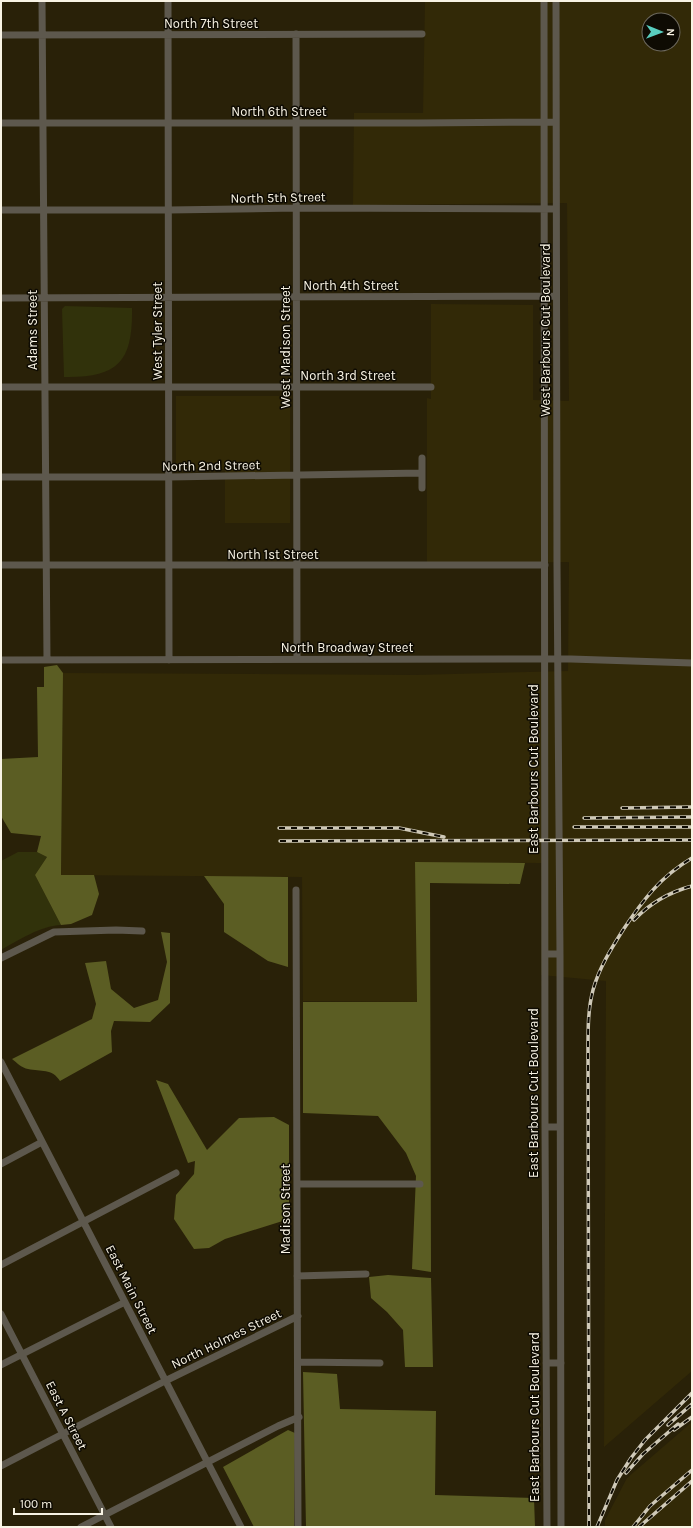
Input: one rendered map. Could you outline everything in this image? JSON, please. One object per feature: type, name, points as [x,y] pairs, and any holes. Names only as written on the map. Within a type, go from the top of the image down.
[{"type":"street","name":"Adams Street","points":[[42,1],[47,660]]},
{"type":"street","name":"West Tyler Street","points":[[168,1],[170,660]]},
{"type":"street","name":"West Barbours Cut Boulevard","points":[[544,1],[545,659]]},
{"type":"street","name":"West Barbours Cut Boulevard","points":[[556,1],[558,659]]},
{"type":"street","name":"West Madison Street","points":[[296,34],[298,297],[297,659]]},
{"type":"street","name":"North 7th Street","points":[[1,35],[422,34]]},
{"type":"street","name":"North 6th Street","points":[[1,123],[556,122]]},
{"type":"street","name":"North 5th Street","points":[[1,210],[297,208],[556,209]]},
{"type":"street","name":"North 4th Street","points":[[1,298],[556,296]]},
{"type":"street","name":"North 3rd Street","points":[[1,387],[431,387]]},
{"type":"street","points":[[544,388],[557,389]]},
{"type":"street","points":[[544,446],[557,446]]},
{"type":"street","points":[[422,458],[422,488]]},
{"type":"street","name":"North 2nd Street","points":[[1,477],[169,477],[422,473]]},
{"type":"street","name":"North 1st Street","points":[[1,565],[545,565]]},
{"type":"street","name":"East Barbours Cut Boulevard","points":[[545,659],[547,1527]]},
{"type":"street","name":"North Broadway Street","points":[[1,660],[558,659],[692,662]]},
{"type":"street","name":"East Barbours Cut Boulevard","points":[[558,659],[561,1527]]},
{"type":"street","points":[[545,811],[559,811]]},
{"type":"street","name":"Madison Street","points":[[296,890],[299,1417],[298,1527]]},
{"type":"street","points":[[1,958],[54,932],[116,930],[142,931]]},
{"type":"street","points":[[545,954],[560,954]]},
{"type":"street","name":"East Main Street","points":[[1,1063],[241,1527]]},
{"type":"street","points":[[545,1127],[560,1127]]},
{"type":"street","points":[[1,1164],[42,1142]]},
{"type":"street","points":[[1,1265],[176,1174]]},
{"type":"street","points":[[297,1184],[420,1184]]},
{"type":"street","points":[[546,1261],[560,1261]]},
{"type":"street","points":[[297,1276],[366,1274]]},
{"type":"street","points":[[1,1365],[125,1302]]},
{"type":"street","name":"East A Street","points":[[1,1314],[111,1527]]},
{"type":"street","name":"North Holmes Street","points":[[1,1466],[166,1381],[298,1316]]},
{"type":"street","points":[[298,1362],[380,1363]]},
{"type":"street","points":[[546,1363],[561,1363]]},
{"type":"street","points":[[81,1527],[278,1426],[299,1417]]},
{"type":"shaded area","points":[[425,1],[692,1],[692,1371],[604,1447],[606,981],[541,975],[541,863],[416,862],[417,1002],[303,1001],[302,877],[61,875],[63,673],[415,675],[568,671],[569,562],[427,564],[427,398],[431,399],[431,304],[533,305],[533,400],[569,401],[567,203],[353,205],[354,113],[423,113]]},
{"type":"shaded area","points":[[65,306],[132,308],[132,327],[129,342],[125,354],[119,363],[110,370],[98,374],[82,377],[64,377],[62,309]]},
{"type":"shaded area","points":[[176,396],[290,396],[290,523],[225,523],[225,469],[176,469]]},
{"type":"shaded area","points":[[57,665],[63,673],[61,875],[94,875],[99,894],[92,915],[71,924],[61,925],[35,875],[47,857],[37,852],[41,836],[11,833],[1,816],[1,759],[38,757],[37,687],[44,687],[44,667]]},
{"type":"shaded area","points":[[18,852],[37,852],[47,857],[35,875],[61,925],[45,928],[22,938],[1,950],[1,861]]},
{"type":"shaded area","points":[[415,862],[525,863],[520,884],[430,883],[431,1272],[412,1269],[416,1176],[406,1153],[378,1116],[303,1113],[303,1002],[417,1002]]},
{"type":"shaded area","points":[[204,876],[288,877],[288,967],[268,961],[224,932],[224,904]]},
{"type":"shaded area","points":[[161,932],[170,933],[170,1003],[150,1022],[114,1021],[111,1031],[112,1052],[60,1081],[50,1072],[26,1068],[12,1059],[92,1019],[96,1004],[85,963],[106,961],[111,989],[134,1008],[158,1000],[167,962]]},
{"type":"shaded area","points":[[156,1080],[168,1084],[207,1150],[239,1118],[274,1117],[289,1125],[289,1219],[225,1239],[209,1248],[194,1249],[174,1219],[176,1195],[194,1174],[195,1161],[188,1163]]},
{"type":"shaded area","points":[[388,1275],[431,1278],[433,1367],[405,1367],[403,1330],[387,1312],[371,1298],[369,1277]]},
{"type":"shaded area","points":[[303,1372],[337,1374],[340,1409],[436,1411],[435,1495],[534,1498],[535,1527],[306,1527]]},
{"type":"shaded area","points":[[692,1422],[692,1527],[605,1527],[605,1520],[627,1478]]},
{"type":"shaded area","points":[[288,1430],[295,1433],[294,1527],[254,1527],[223,1467]]},
{"type":"railway","points":[[622,808],[692,807]]},
{"type":"railway","points":[[584,818],[692,817]]},
{"type":"railway","points":[[574,827],[692,827]]},
{"type":"railway","points":[[279,828],[399,828],[444,837]]},
{"type":"railway","points":[[280,841],[692,840]]},
{"type":"railway","points":[[589,1527],[588,1041],[590,1004],[593,990],[602,966],[630,919],[661,881],[692,858]]},
{"type":"railway","points":[[634,920],[654,903],[676,891],[692,886]]},
{"type":"railway","points":[[597,1527],[617,1480],[631,1458],[645,1440],[692,1393]]},
{"type":"railway","points":[[668,1425],[692,1404]]},
{"type":"railway","points":[[674,1430],[692,1417]]},
{"type":"railway","points":[[626,1473],[643,1454],[678,1424]]},
{"type":"railway","points":[[633,1527],[650,1506],[692,1470]]},
{"type":"railway","points":[[639,1527],[692,1481]]}]
